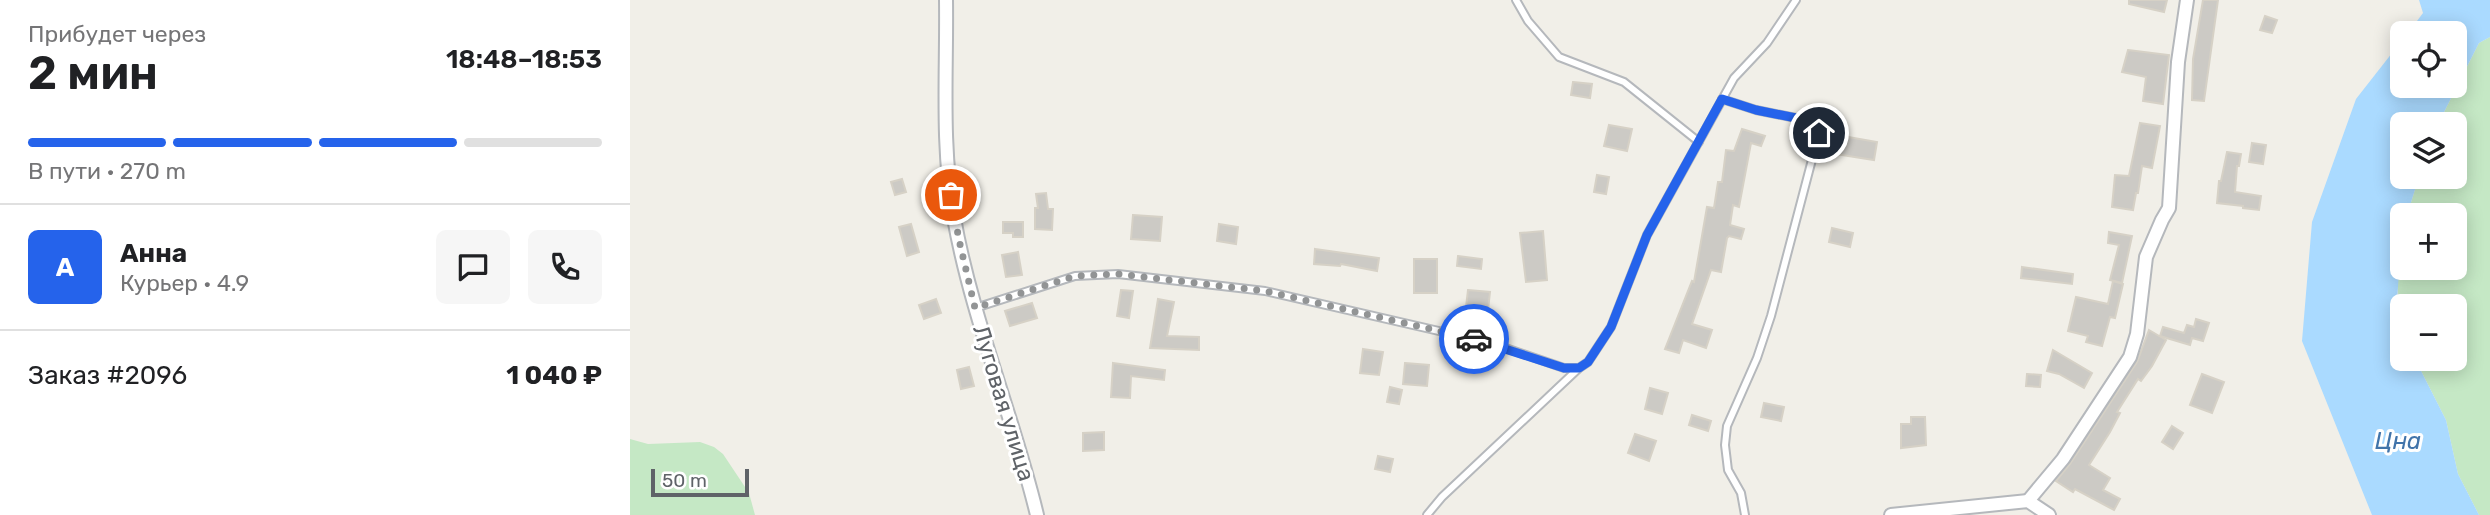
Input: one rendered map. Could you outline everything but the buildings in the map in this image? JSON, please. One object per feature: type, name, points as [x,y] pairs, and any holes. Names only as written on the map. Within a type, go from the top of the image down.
[{"type":"street","name":"Луговая улица","points":[[947,0],[944,87],[946,151],[954,218],[975,308],[1026,468],[1037,515]]},
{"type":"street","points":[[2028,501],[2063,459],[2133,348],[2146,257],[2169,208],[2178,62],[2187,0]]},
{"type":"street","points":[[1891,515],[2028,501],[2049,515]]},
{"type":"lane","points":[[1516,0],[1528,21],[1559,57],[1624,82],[1699,142]]},
{"type":"lane","points":[[1427,515],[1441,497],[1588,362],[1611,327],[1647,235],[1734,78],[1767,43],[1796,0]]},
{"type":"lane","points":[[1722,99],[1756,110],[1811,121],[1819,133],[1771,316],[1757,358],[1727,426],[1725,445],[1728,470],[1741,493],[1745,515]]},
{"type":"lane","points":[[975,308],[1075,276],[1118,274],[1265,291],[1491,343],[1564,368],[1579,368]]},
{"type":"green space","points":[[2490,37],[2490,515],[2479,515],[2458,474],[2446,420],[2421,371],[2467,371],[2467,294],[2399,294],[2397,280],[2467,280],[2467,203],[2411,203],[2415,189],[2467,189],[2467,112],[2444,112],[2451,98],[2467,98],[2467,67],[2479,43]]},
{"type":"green space","points":[[630,439],[648,444],[700,442],[714,447],[723,454],[749,493],[755,515],[630,515]]},
{"type":"water","name":"Цна","points":[[2419,0],[2490,0],[2490,37],[2479,43],[2467,67],[2467,21],[2417,21],[2423,13]]},
{"type":"water","name":"Цна","points":[[2390,56],[2390,98],[2451,98],[2444,112],[2390,112],[2390,189],[2415,189],[2411,203],[2390,203],[2390,280],[2398,280],[2397,294],[2390,294],[2390,371],[2421,371],[2446,420],[2458,474],[2479,515],[2372,515],[2302,341],[2312,222],[2356,99]]},
{"type":"way so far","points":[[951,195],[975,308],[1075,276],[1118,274],[1265,291],[1474,339]]},
{"type":"route","points":[[1474,339],[1564,368],[1579,368],[1588,362],[1611,327],[1647,235],[1722,99],[1756,110],[1811,121],[1819,133]]}]
